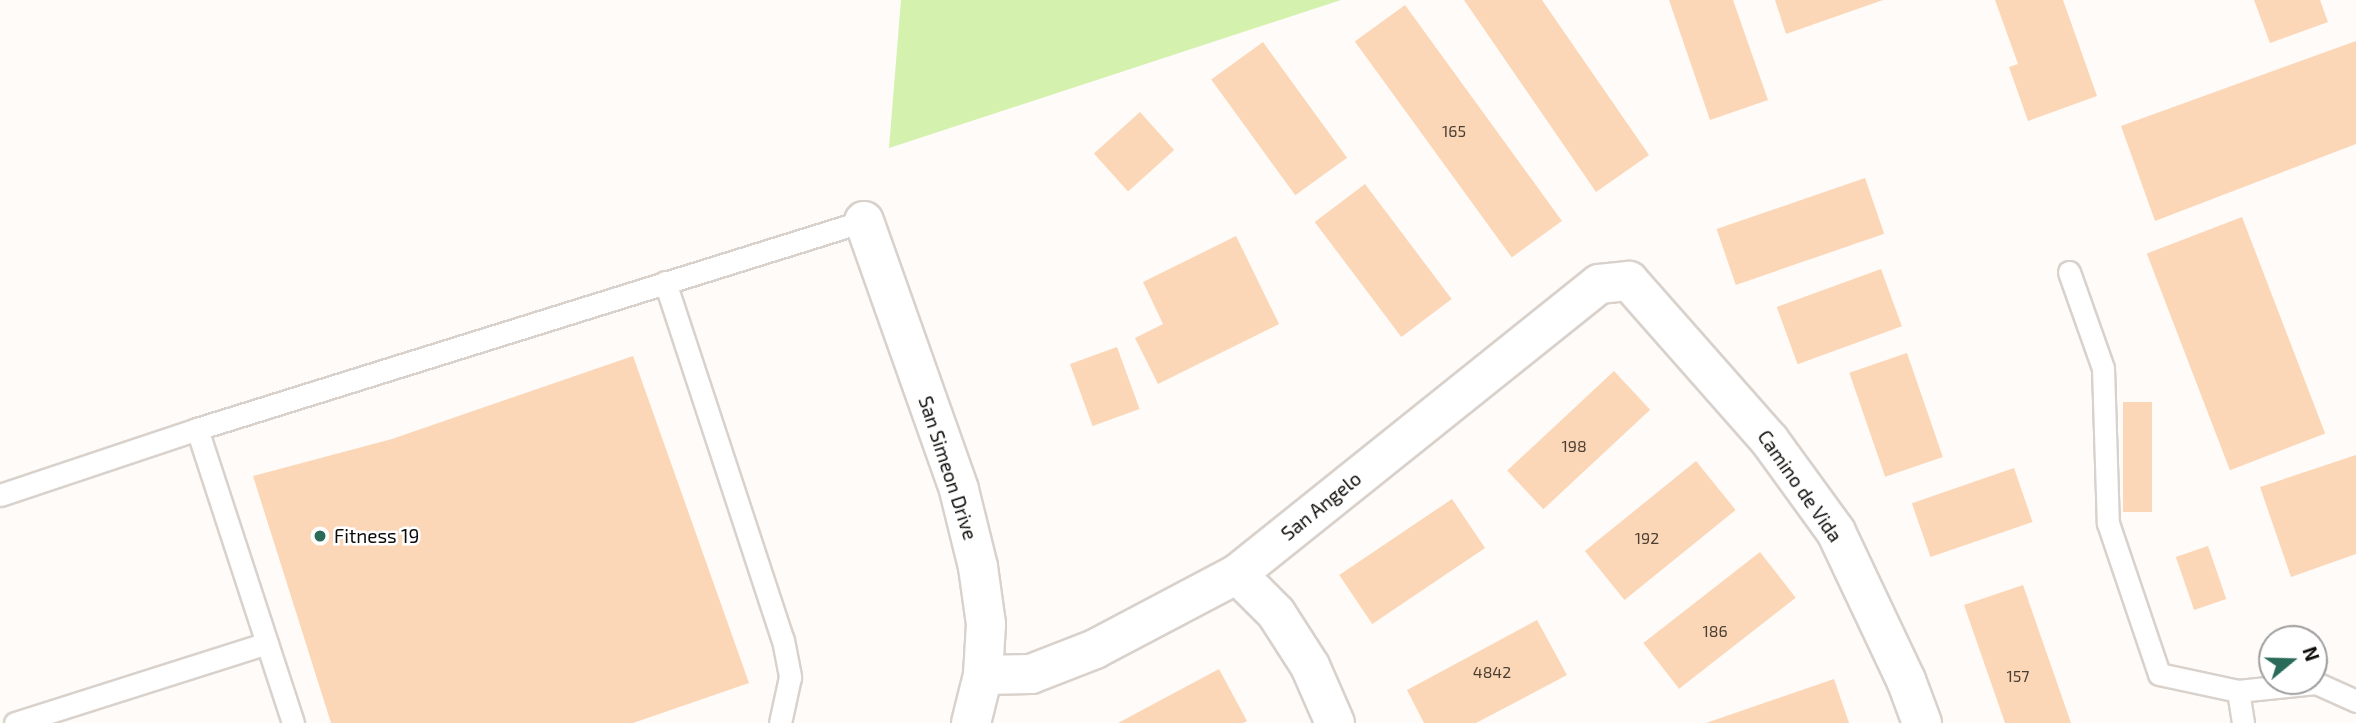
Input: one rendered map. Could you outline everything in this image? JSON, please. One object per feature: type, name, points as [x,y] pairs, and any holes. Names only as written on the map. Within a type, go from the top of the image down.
[{"type":"street","name":"San Simeon Drive","points":[[864,221],[959,490],[978,567],[986,624],[982,676],[971,723]]},
{"type":"street","name":"San Angelo","points":[[982,676],[1031,674],[1095,649],[1237,574],[1599,284],[1629,281]]},
{"type":"street","name":"Camino de Vida","points":[[1629,281],[1770,441],[1836,533],[1906,680],[1922,723]]},
{"type":"street","points":[[1237,574],[1276,613],[1310,666],[1335,723]]},
{"type":"lane","points":[[0,495],[197,429],[864,221]]},
{"type":"lane","points":[[2069,272],[2103,368],[2108,523],[2159,674],[2238,691],[2316,683],[2356,701]]},
{"type":"lane","points":[[665,282],[783,640],[790,677],[780,723]]},
{"type":"lane","points":[[197,429],[293,723]]},
{"type":"lane","points":[[15,723],[267,643]]},
{"type":"lane","points":[[2238,691],[2243,723]]},
{"type":"green space","points":[[901,0],[1341,0],[889,148]]},
{"type":"building","points":[[1464,0],[1542,0],[1649,155],[1596,192]]},
{"type":"building","points":[[1669,0],[1733,0],[1768,100],[1710,120]]},
{"type":"building","points":[[1775,0],[1883,0],[1786,34]]},
{"type":"building","points":[[1995,0],[2063,0],[2097,96],[2028,121],[2009,67],[2018,64]]},
{"type":"building","points":[[2254,0],[2320,0],[2328,22],[2270,43]]},
{"type":"building","points":[[1405,5],[1562,221],[1512,257],[1355,41]]},
{"type":"building","points":[[2356,41],[2356,144],[2155,221],[2121,126]]},
{"type":"building","points":[[1263,42],[1347,158],[1295,195],[1211,80]]},
{"type":"building","points":[[1140,112],[1174,150],[1128,191],[1094,153]]},
{"type":"building","points":[[1865,178],[1884,234],[1736,285],[1717,229]]},
{"type":"building","points":[[1365,184],[1452,299],[1401,337],[1315,222]]},
{"type":"building","points":[[2242,217],[2325,434],[2230,470],[2147,254]]},
{"type":"building","points":[[1236,236],[1279,324],[1158,384],[1135,338],[1163,324],[1143,282]]},
{"type":"building","points":[[1881,269],[1902,326],[1798,364],[1777,307]]},
{"type":"building","points":[[1117,347],[1140,409],[1093,426],[1070,364]]},
{"type":"building","points":[[1907,353],[1943,457],[1885,477],[1849,373]]},
{"type":"building","points":[[633,356],[749,683],[633,723],[331,723],[253,476],[392,439]]},
{"type":"building","points":[[1614,371],[1650,410],[1543,509],[1507,471]]},
{"type":"building","points":[[2123,402],[2152,402],[2152,512],[2123,512]]},
{"type":"building","points":[[2356,455],[2356,554],[2291,577],[2260,487]]},
{"type":"building","points":[[1696,461],[1736,510],[1625,600],[1585,551]]},
{"type":"building","points":[[2014,468],[2033,522],[1930,557],[1912,503]]},
{"type":"building","points":[[1452,499],[1485,548],[1372,624],[1339,575]]},
{"type":"building","points":[[2208,546],[2226,599],[2194,610],[2176,557]]},
{"type":"building","points":[[1760,552],[1796,598],[1679,689],[1643,643]]},
{"type":"building","points":[[2023,585],[2071,723],[2005,723],[1964,605]]},
{"type":"building","points":[[1537,620],[1567,675],[1476,723],[1424,723],[1407,690]]},
{"type":"building","points":[[1219,669],[1247,721],[1118,723]]},
{"type":"building","points":[[1834,679],[1849,723],[1706,723]]},
{"type":"place","name":"Fitness 19","points":[[320,536]]}]
